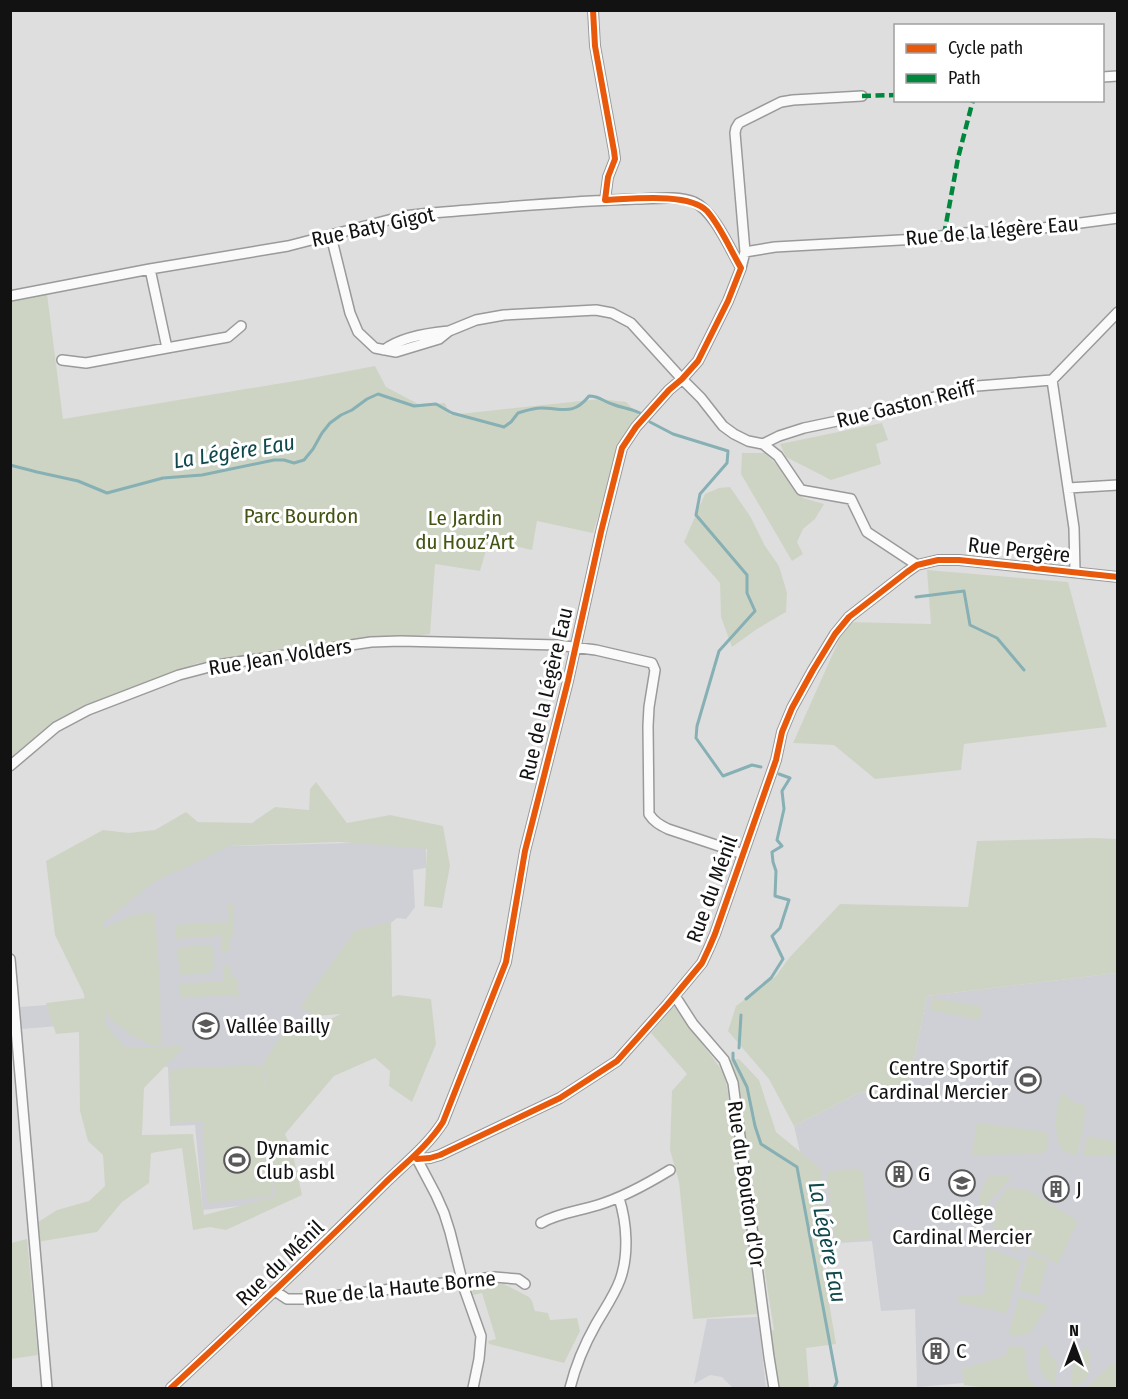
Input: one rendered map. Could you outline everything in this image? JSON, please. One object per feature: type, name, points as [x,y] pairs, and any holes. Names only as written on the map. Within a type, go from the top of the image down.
[{"type":"street","points":[[593,10],[595,46],[615,159],[608,177],[605,200]]},
{"type":"street","name":"Rue de la Légère Eau","points":[[414,1159],[443,1122],[506,962],[525,851],[568,681],[622,448],[636,427],[698,361],[728,301],[741,268],[745,252],[736,128],[739,123],[781,102],[862,96]]},
{"type":"street","name":"Rue Baty Gigot","points":[[10,296],[288,246],[404,216],[605,200],[678,198],[693,202],[710,215],[741,268]]},
{"type":"street","name":"Rue de la légère Eau","points":[[745,252],[776,247],[1020,231],[1118,218]]},
{"type":"street","points":[[331,236],[350,313],[358,332],[375,348],[396,352],[439,339],[449,331],[476,320],[504,315],[596,310],[612,313],[631,323],[701,398],[723,426],[741,438],[763,444],[778,456],[801,490],[851,499],[867,532],[917,565]]},
{"type":"street","points":[[150,269],[167,348]]},
{"type":"street","points":[[1075,572],[1074,528],[1052,380],[1118,312]]},
{"type":"street","points":[[62,360],[86,363],[228,337],[241,326]]},
{"type":"street","name":"Rue Gaston Reiff","points":[[763,444],[804,428],[977,386],[1052,380]]},
{"type":"street","points":[[1068,488],[1118,485]]},
{"type":"street","name":"Rue Pergère","points":[[917,565],[938,560],[958,560],[1118,577]]},
{"type":"street","name":"Rue du Ménil","points":[[171,1389],[275,1292],[384,1184],[414,1159],[440,1155],[530,1114],[560,1098],[617,1061],[702,963],[716,934],[776,760],[782,732],[813,670],[835,634],[849,617],[917,565]]},
{"type":"street","name":"Rue Jean Volders","points":[[10,766],[56,727],[88,710],[179,675],[217,666],[364,643],[400,640],[557,645],[596,650],[652,663],[655,670],[648,726],[649,814],[652,820],[668,829],[743,854]]},
{"type":"street","points":[[10,959],[47,1389]]},
{"type":"street","name":"Rue du Bouton d'Or","points":[[675,996],[693,1024],[724,1060],[733,1083],[774,1389]]},
{"type":"street","points":[[414,1159],[444,1213],[462,1282],[481,1336],[473,1389]]},
{"type":"street","points":[[541,1223],[549,1218],[584,1210],[619,1198],[669,1170]]},
{"type":"street","points":[[570,1389],[577,1361],[620,1280],[625,1252],[625,1226],[619,1198]]},
{"type":"street","name":"Rue de la Haute Borne","points":[[275,1292],[287,1299],[307,1299],[494,1277],[518,1279],[525,1284]]},
{"type":"shaded area","name":"Vallée Bailly","points":[[426,838],[426,868],[413,870],[415,907],[406,919],[397,918],[391,923],[392,1008],[315,1016],[316,1059],[277,1061],[281,1201],[203,1210],[195,1125],[170,1126],[168,1067],[141,1066],[95,1023],[22,1029],[20,1007],[85,1002],[66,860],[231,846],[352,843]]},
{"type":"shaded area","name":"Collège Cardinal Mercier","points":[[1117,973],[1117,1388],[995,1388],[964,1383],[917,1387],[915,1309],[881,1311],[872,1241],[821,1244],[794,1126],[861,1092],[906,1098],[927,996]]},
{"type":"shaded area","points":[[758,1317],[766,1388],[733,1388],[722,1377],[710,1375],[694,1384],[707,1319]]},
{"type":"green space","name":"Parc Bourdon","points":[[47,294],[63,419],[375,366],[386,387],[420,405],[445,403],[450,415],[600,399],[626,402],[639,415],[621,443],[593,533],[537,521],[532,550],[489,540],[480,571],[435,564],[430,634],[198,663],[96,702],[11,760],[11,299]]},
{"type":"green space","points":[[882,423],[888,440],[876,444],[881,464],[831,480],[786,457],[780,444]]},
{"type":"green space","points":[[742,453],[765,453],[781,469],[803,498],[824,504],[815,519],[803,529],[797,542],[803,554],[792,561],[741,474]]},
{"type":"green space","points":[[730,487],[779,566],[787,593],[786,612],[732,647],[721,617],[720,583],[684,542],[705,494],[719,488]]},
{"type":"green space","points":[[927,570],[1068,582],[1107,727],[964,744],[961,770],[875,779],[834,745],[793,743],[847,622],[931,624]]},
{"type":"green space","points":[[316,782],[347,823],[390,815],[443,826],[450,866],[442,908],[424,906],[427,849],[339,842],[229,846],[154,882],[104,922],[104,928],[133,915],[155,913],[160,981],[161,1045],[151,1045],[131,1035],[110,1019],[105,1009],[105,1024],[126,1048],[185,1046],[144,1088],[142,1135],[193,1134],[204,1215],[275,1197],[268,1136],[272,1196],[207,1203],[203,1121],[171,1123],[170,1069],[263,1065],[266,1098],[264,1061],[291,1022],[328,1020],[341,1014],[315,1016],[300,1007],[356,930],[391,922],[392,997],[398,995],[431,999],[436,1044],[412,1102],[389,1086],[390,1071],[375,1058],[334,1076],[285,1134],[292,1150],[302,1195],[226,1230],[210,1227],[193,1230],[182,1148],[151,1153],[149,1183],[122,1202],[97,1232],[37,1242],[35,1224],[57,1210],[89,1201],[105,1186],[103,1155],[88,1141],[80,1111],[79,1032],[56,1034],[46,1003],[86,998],[55,935],[46,861],[103,830],[129,833],[155,830],[186,812],[198,822],[252,823],[275,807],[309,810],[310,789]]},
{"type":"green space","points":[[1117,839],[1117,973],[927,996],[906,1098],[861,1092],[794,1126],[769,1079],[728,1031],[736,1006],[776,976],[789,958],[840,904],[968,907],[977,841]]},
{"type":"green space","points":[[228,904],[233,904],[234,937],[229,938],[229,952],[222,952],[221,936],[176,939],[176,925],[229,922]]},
{"type":"green space","points":[[209,945],[213,948],[214,971],[180,974],[177,950],[181,947]]},
{"type":"green space","points":[[223,965],[229,965],[232,978],[237,978],[239,998],[232,995],[180,998],[179,984],[223,981]]},
{"type":"green space","points":[[932,998],[982,1007],[980,1020],[930,1010]]},
{"type":"green space","points":[[674,1006],[724,1073],[731,1107],[758,1314],[693,1319],[679,1182],[670,1150],[672,1091],[687,1074],[651,1033]]},
{"type":"green space","points":[[739,1059],[759,1080],[776,1132],[821,1169],[828,1229],[819,1244],[836,1344],[806,1348],[809,1388],[780,1388],[770,1331],[774,1330],[736,1075],[728,1060]]},
{"type":"green space","points":[[1064,1093],[1072,1101],[1086,1106],[1077,1155],[1064,1151],[1056,1130],[1058,1104]]},
{"type":"green space","points":[[977,1123],[1047,1132],[1048,1148],[1042,1154],[972,1155]]},
{"type":"green space","points":[[1087,1136],[1117,1142],[1117,1155],[1083,1156]]},
{"type":"green space","points":[[862,1169],[870,1239],[834,1242],[827,1171]]},
{"type":"green space","points":[[989,1175],[1013,1175],[989,1202],[980,1228],[979,1196]]},
{"type":"green space","points":[[1007,1188],[1028,1190],[1078,1221],[1058,1264],[1020,1244],[1017,1252],[993,1235],[995,1205]]},
{"type":"green space","points":[[27,1239],[38,1355],[11,1359],[11,1243]]},
{"type":"green space","points":[[985,1247],[1021,1261],[1007,1313],[959,1303],[958,1296],[986,1294]]},
{"type":"green space","points":[[1028,1254],[1048,1261],[1038,1296],[1019,1290]]},
{"type":"green space","points":[[504,1284],[529,1297],[535,1311],[548,1313],[550,1320],[577,1318],[580,1331],[564,1363],[489,1344],[488,1341],[496,1339],[482,1293],[473,1295],[471,1289],[481,1285]]},
{"type":"green space","points":[[1019,1297],[1048,1305],[1030,1334],[1008,1336]]},
{"type":"green space","points":[[1042,1345],[1048,1346],[1050,1356],[1057,1362],[1054,1386],[1045,1378],[1040,1368],[1039,1357]]},
{"type":"green space","points":[[1009,1346],[1026,1347],[1028,1374],[1036,1388],[989,1388],[964,1385],[962,1369],[1005,1356]]},
{"type":"green space","points":[[1087,1347],[1091,1355],[1087,1376],[1082,1383],[1071,1385],[1073,1364],[1081,1358],[1083,1349]]},
{"type":"green space","points":[[1113,1363],[1117,1367],[1117,1388],[1086,1388]]},
{"type":"waterway","name":"La Légère Eau","points":[[10,465],[78,481],[107,493],[163,478],[202,475],[274,460],[294,463],[304,460],[330,423],[378,394],[414,406],[436,404],[452,413],[504,427],[518,413],[538,408],[573,409],[589,396],[640,413]]},
{"type":"waterway","name":"La Légère Eau","points":[[650,422],[673,434],[728,451],[727,463],[700,494],[696,515],[747,575],[747,593],[755,611],[719,651],[697,726],[696,738],[723,776],[752,765],[761,767]]},
{"type":"waterway","points":[[916,597],[964,591],[970,625],[997,638],[1024,670]]},
{"type":"waterway","name":"La Légère Eau","points":[[746,999],[771,978],[783,959],[772,936],[780,928],[789,900],[775,896],[776,871],[772,852],[782,846],[777,840],[784,809],[782,791],[790,778],[779,774]]},
{"type":"waterway","points":[[739,1048],[741,1015]]},
{"type":"waterway","name":"La Légère Eau","points":[[733,1053],[733,1059],[747,1087],[761,1144],[797,1167],[837,1382],[834,1388]]},
{"type":"marked path","points":[[862,96],[894,95]]},
{"type":"marked path","points":[[944,235],[958,158],[972,102]]},
{"type":"cycle path","points":[[171,1388],[415,1155],[443,1122],[506,962],[525,851],[568,681],[622,448],[636,427],[698,361],[728,301],[741,268],[717,224],[699,205],[687,201],[659,198],[605,200],[608,177],[615,159],[595,46],[593,10]]},
{"type":"cycle path","points":[[417,1159],[440,1155],[560,1098],[617,1061],[702,963],[715,934],[792,708],[835,634],[849,617],[917,565],[938,560],[959,560],[1118,577]]},
{"type":"place","name":"Vallée Bailly","points":[[206,1026]]},
{"type":"place","name":"Centre Sportif Cardinal Mercier","points":[[1028,1080]]},
{"type":"place","name":"Dynamic Club asbl","points":[[237,1160]]},
{"type":"place","name":"G","points":[[899,1174]]},
{"type":"place","name":"Collège Cardinal Mercier","points":[[962,1183]]},
{"type":"place","name":"J","points":[[1056,1189]]},
{"type":"place","name":"C","points":[[936,1351]]},
{"type":"park label","name":"Le Jardin du Houz’Art","points":[[465,530]]}]
